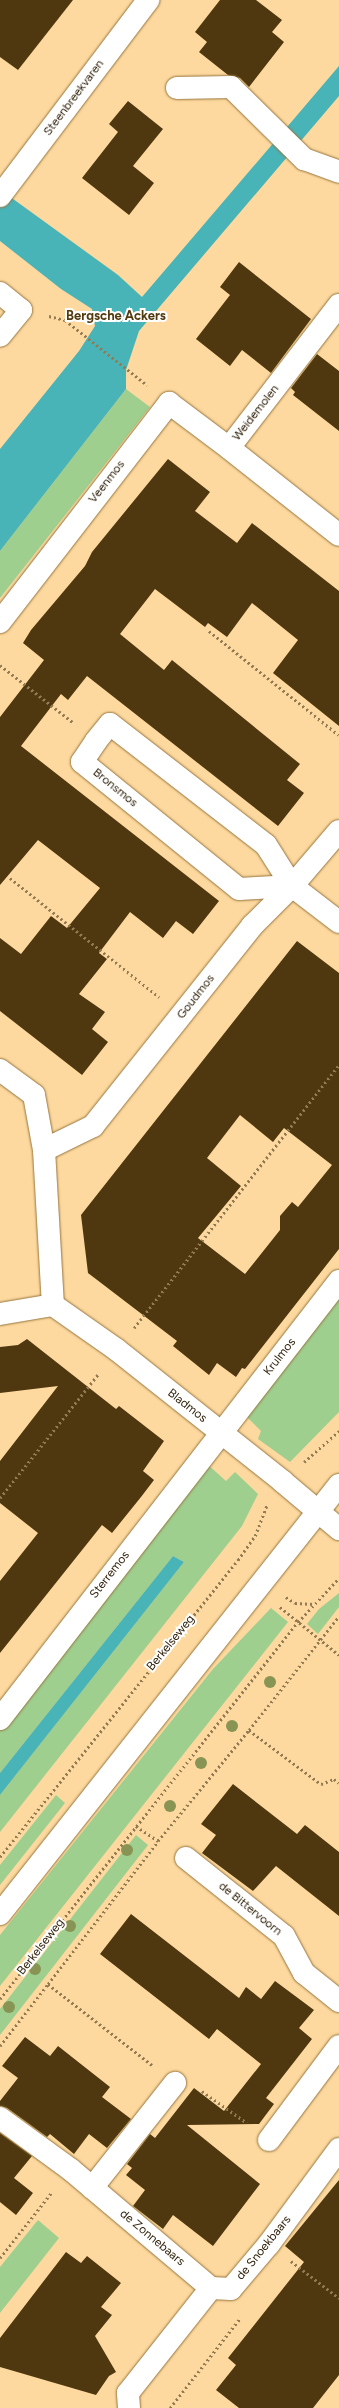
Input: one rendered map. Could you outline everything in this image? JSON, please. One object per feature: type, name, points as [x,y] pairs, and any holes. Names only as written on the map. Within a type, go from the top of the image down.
[{"type":"street","name":"Steenbreekvaren","points":[[0,196],[16,177],[148,0]]},
{"type":"street","points":[[177,88],[231,87],[304,159],[339,172]]},
{"type":"street","points":[[0,292],[21,310],[0,336]]},
{"type":"street","name":"Weidemolen","points":[[339,305],[229,448],[339,535]]},
{"type":"street","name":"Veenmos","points":[[0,622],[169,402],[229,448]]},
{"type":"street","name":"Bronsmos","points":[[292,886],[239,888],[82,762],[110,724],[266,845],[292,886],[339,922]]},
{"type":"street","name":"Goudmos","points":[[44,1150],[93,1126],[252,926],[292,886],[339,831]]},
{"type":"street","points":[[0,1070],[34,1096],[44,1150],[53,1305],[0,1314]]},
{"type":"street","name":"Krulmos","points":[[220,1432],[339,1281]]},
{"type":"street","name":"Bladmos","points":[[53,1305],[117,1350],[282,1481],[339,1529]]},
{"type":"street","name":"Sterremos","points":[[0,1719],[220,1432]]},
{"type":"street","points":[[0,1914],[317,1511],[339,1486]]},
{"type":"street","name":"de Bittervoorn","points":[[186,1858],[284,1936],[304,1973],[339,2001]]},
{"type":"street","points":[[269,2140],[339,2046]]},
{"type":"street","points":[[92,2188],[175,2083]]},
{"type":"street","name":"de Zonnebaars","points":[[0,2118],[70,2169],[211,2288]]},
{"type":"street","name":"de Snoekbaars","points":[[211,2288],[231,2289],[269,2244],[339,2149]]},
{"type":"street","points":[[129,2408],[128,2393],[211,2288]]},
{"type":"path","points":[[65,320],[145,384]]},
{"type":"path","points":[[209,631],[339,735]]},
{"type":"path","points":[[0,665],[96,741]]},
{"type":"path","points":[[10,878],[181,1015]]},
{"type":"path","points":[[0,1498],[339,1065]]},
{"type":"path","name":"Berkelseweg","points":[[0,1857],[255,1536],[270,1497],[282,1481],[339,1430]]},
{"type":"path","points":[[231,1568],[257,1587],[320,1641],[339,1655]]},
{"type":"path","name":"Berkelseweg","points":[[0,1999],[298,1622],[339,1578]]},
{"type":"path","points":[[249,1730],[339,1616]]},
{"type":"path","points":[[0,2258],[70,2169]]},
{"type":"path","points":[[269,2244],[339,2298]]},
{"type":"path","points":[[170,2408],[243,2314]]},
{"type":"green space","points":[[126,389],[150,407],[0,598],[0,551]]},
{"type":"green space","points":[[339,1296],[339,1412],[290,1462],[258,1439],[261,1431],[246,1416]]},
{"type":"green space","points":[[206,1463],[226,1481],[235,1472],[258,1494],[242,1526],[0,1832],[0,1795],[184,1562],[173,1556],[0,1773],[0,1727]]},
{"type":"green space","points":[[339,1593],[339,1607],[318,1634],[307,1624],[319,1609]]},
{"type":"green space","points":[[271,1608],[288,1622],[0,1986],[0,1935],[213,1669]]},
{"type":"green space","points":[[56,1795],[65,1803],[0,1885],[0,1865]]},
{"type":"green space","points":[[136,1835],[148,1845],[0,2035],[0,2009]]},
{"type":"green space","points":[[38,2220],[59,2238],[0,2313],[0,2267]]},
{"type":"water","points":[[339,66],[339,96],[139,331],[126,370],[126,389],[0,551],[0,449],[79,351],[95,326],[92,309],[61,289],[0,241],[0,207],[9,196],[118,275],[142,297]]},
{"type":"water","points":[[173,1556],[184,1562],[0,1795],[0,1773]]},
{"type":"building","points":[[0,0],[73,0],[18,70],[0,57]]},
{"type":"building","points":[[220,0],[256,0],[282,20],[272,32],[284,42],[249,87],[240,78],[228,75],[199,52],[207,42],[195,32]]},
{"type":"building","points":[[128,101],[163,129],[133,166],[154,183],[129,215],[82,178],[118,132],[109,124]]},
{"type":"building","points":[[239,262],[311,319],[271,373],[242,350],[230,366],[196,339],[230,295],[220,287]]},
{"type":"building","points":[[317,354],[339,371],[339,431],[293,395],[295,392],[291,388]]},
{"type":"building","points":[[168,459],[210,492],[195,511],[237,543],[252,523],[339,591],[339,726],[273,673],[298,640],[252,603],[227,637],[208,623],[205,627],[155,589],[120,634],[164,670],[172,660],[300,764],[287,780],[304,793],[278,826],[87,676],[68,700],[61,694],[21,746],[219,901],[193,934],[176,921],[163,938],[130,912],[99,953],[107,959],[79,994],[105,1012],[92,1029],[108,1042],[82,1075],[0,1011],[0,938],[21,954],[51,916],[67,928],[100,888],[38,840],[0,885],[0,717],[44,660],[23,643],[31,630],[85,566],[92,552]]},
{"type":"building","points":[[297,941],[339,973],[339,1249],[245,1369],[242,1368],[236,1377],[217,1363],[209,1375],[173,1346],[177,1341],[88,1273],[81,1215]],"holes":[[[240,1115],[273,1142],[284,1128],[332,1165],[298,1207],[292,1202],[280,1216],[280,1230],[245,1274],[198,1238],[241,1186],[207,1158]]]},
{"type":"building","points":[[27,1339],[116,1409],[119,1406],[164,1441],[143,1471],[154,1480],[141,1497],[112,1533],[102,1525],[0,1653],[0,1581],[38,1533],[0,1503],[0,1461],[58,1386],[0,1393],[0,1347],[18,1345]]},
{"type":"building","points":[[233,1784],[297,1834],[305,1825],[339,1852],[339,1916],[276,1866],[253,1891],[202,1853],[216,1835],[201,1824]]},
{"type":"building","points":[[131,1914],[239,1998],[246,1987],[261,1999],[275,1981],[314,2010],[299,2028],[312,2039],[266,2098],[274,2104],[259,2124],[187,2125],[260,2184],[213,2246],[173,2215],[163,2229],[133,2206],[145,2190],[126,2175],[132,2168],[127,2164],[150,2134],[155,2138],[194,2088],[224,2111],[261,2064],[217,2029],[209,2039],[100,1954]]},
{"type":"building","points":[[25,2037],[50,2056],[58,2046],[110,2087],[102,2097],[131,2119],[107,2148],[89,2134],[74,2154],[50,2134],[47,2137],[7,2108],[0,2106],[0,2101],[18,2078],[2,2066]]},
{"type":"building","points":[[0,2133],[32,2156],[14,2178],[33,2193],[16,2215],[0,2202]]},
{"type":"building","points":[[339,2180],[339,2375],[313,2408],[239,2408],[216,2390],[236,2365],[228,2358],[304,2262],[285,2246]]},
{"type":"building","points":[[66,2252],[81,2263],[87,2256],[121,2283],[101,2307],[112,2315],[95,2336],[116,2372],[109,2376],[96,2395],[0,2367],[0,2338]]},
{"type":"district","name":"Bergsche Ackers","points":[[116,316]]}]
